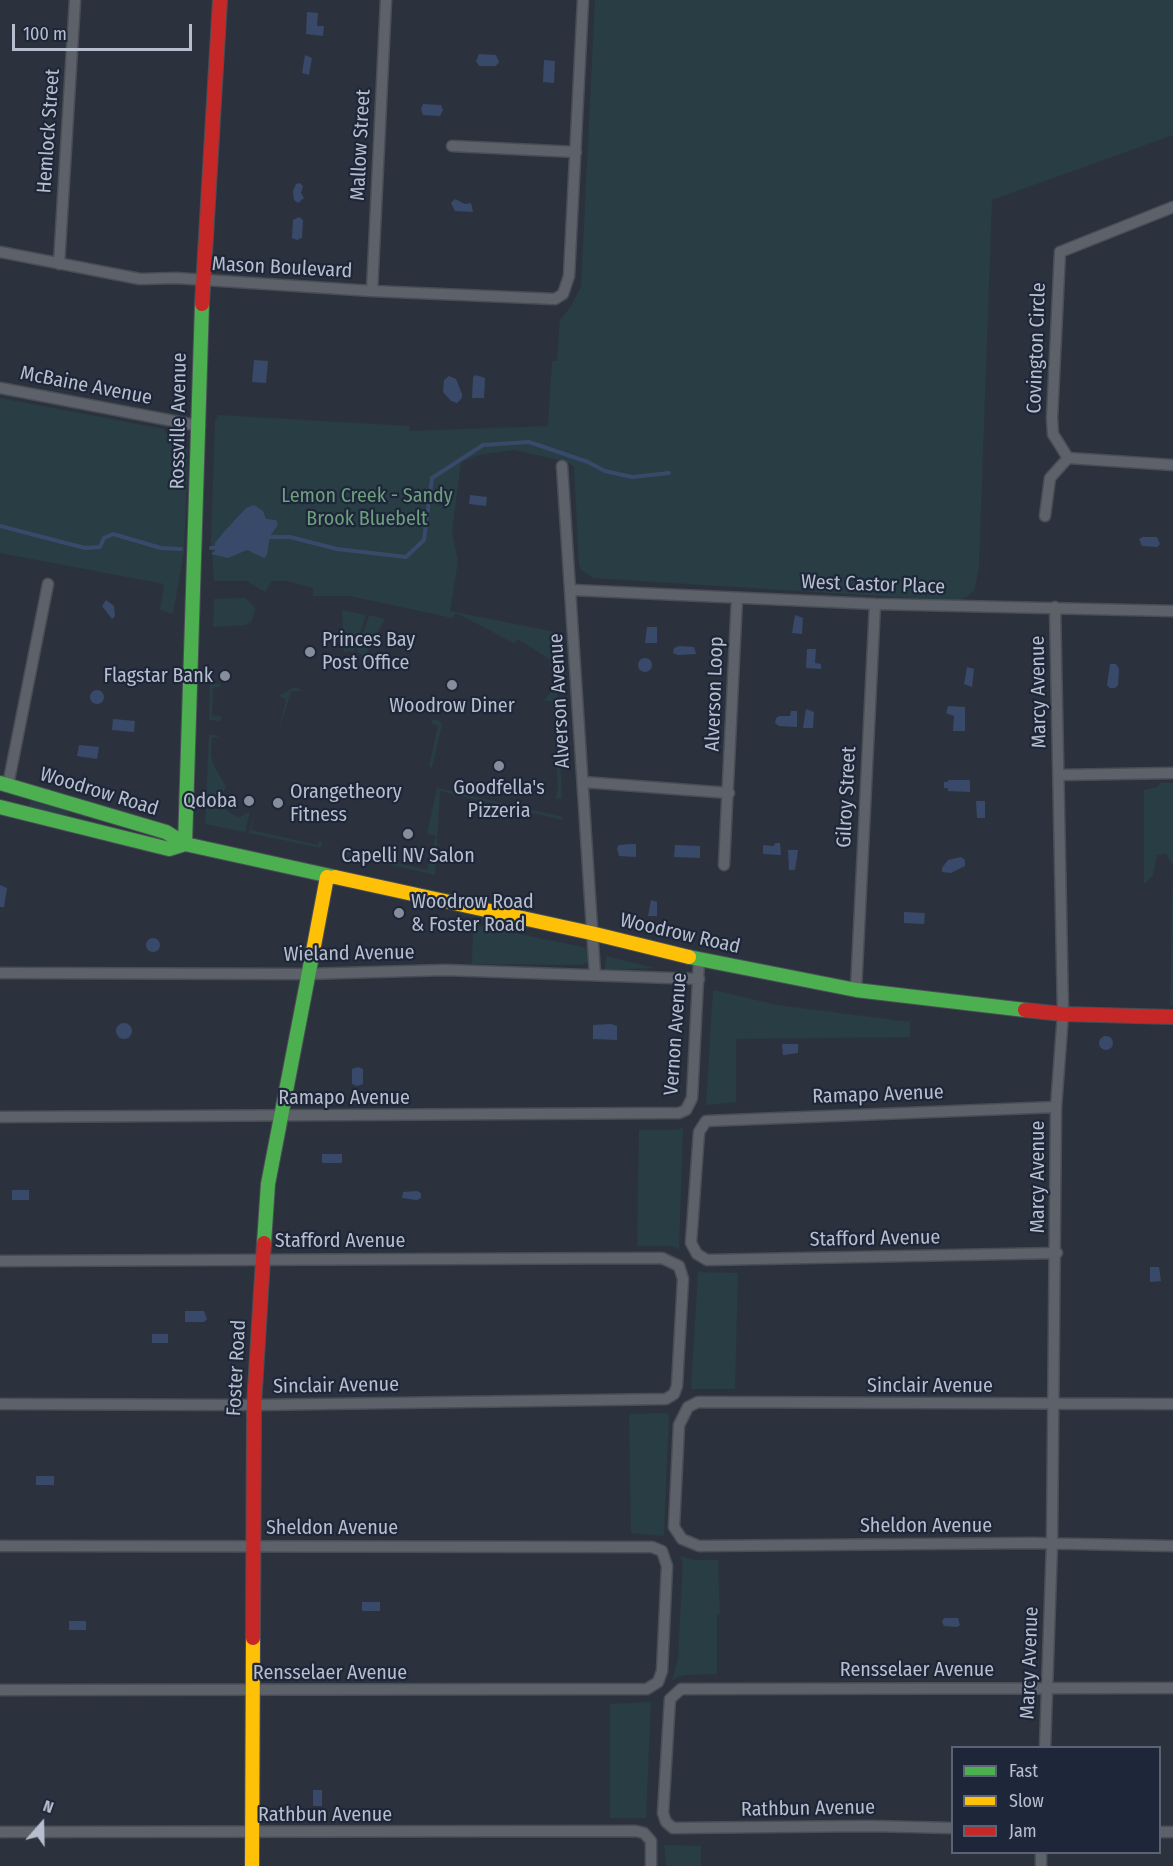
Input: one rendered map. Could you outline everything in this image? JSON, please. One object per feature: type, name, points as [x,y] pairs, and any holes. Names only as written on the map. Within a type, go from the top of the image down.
[{"type":"street","name":"Hemlock Street","points":[[59,264],[75,0]]},
{"type":"street","name":"Rossville Avenue","points":[[185,844],[200,426],[202,281],[220,0]]},
{"type":"street","name":"Mallow Street","points":[[372,291],[386,0]]},
{"type":"street","points":[[452,146],[576,152],[583,0]]},
{"type":"street","name":"Mason Boulevard","points":[[0,252],[140,279],[547,300],[563,294],[569,276],[576,152]]},
{"type":"street","name":"Covington Circle","points":[[1068,458],[1053,434],[1052,418],[1060,252],[1173,207]]},
{"type":"street","name":"McBaine Avenue","points":[[0,388],[200,426]]},
{"type":"street","points":[[1045,516],[1050,478],[1054,470],[1068,458],[1173,465]]},
{"type":"street","name":"Alverson Avenue","points":[[562,466],[572,591],[591,933],[595,952],[594,975]]},
{"type":"street","points":[[2,808],[4,784],[48,584]]},
{"type":"street","name":"West Castor Place","points":[[572,591],[875,604],[1173,611]]},
{"type":"street","name":"Alverson Loop","points":[[724,865],[737,597]]},
{"type":"street","name":"Gilroy Street","points":[[856,990],[875,604]]},
{"type":"street","name":"Marcy Avenue","points":[[1045,1746],[1052,1543],[1057,1253],[1056,1107],[1063,1014],[1055,607]]},
{"type":"street","points":[[1059,775],[1173,773]]},
{"type":"street","points":[[583,782],[729,793]]},
{"type":"street","name":"Woodrow Road","points":[[4,784],[166,832],[185,844],[327,877],[591,933],[699,960],[856,990],[1063,1014],[1173,1017]]},
{"type":"street","name":"Woodrow Road","points":[[2,808],[169,849],[185,844]]},
{"type":"street","name":"Foster Road","points":[[252,1866],[254,1405],[262,1260],[268,1184],[279,1117],[327,877]]},
{"type":"street","name":"Vernon Avenue","points":[[686,1110],[692,1098],[699,960]]},
{"type":"street","name":"Wieland Avenue","points":[[0,973],[307,974],[445,970],[699,979]]},
{"type":"street","name":"Ramapo Avenue","points":[[697,1254],[692,1243],[692,1235],[699,1132],[702,1123],[711,1119],[1056,1107]]},
{"type":"street","name":"Ramapo Avenue","points":[[0,1117],[679,1113],[686,1110]]},
{"type":"street","name":"Stafford Avenue","points":[[697,1254],[707,1260],[1057,1253]]},
{"type":"street","name":"Stafford Avenue","points":[[0,1261],[662,1258],[679,1266],[683,1275],[677,1386],[671,1397]]},
{"type":"street","name":"Sinclair Avenue","points":[[0,1404],[254,1405],[671,1397]]},
{"type":"street","name":"Sinclair Avenue","points":[[682,1539],[674,1527],[680,1425],[688,1407],[698,1402],[1173,1404]]},
{"type":"street","name":"Sheldon Avenue","points":[[682,1539],[699,1546],[1052,1543],[1173,1545]]},
{"type":"street","name":"Sheldon Avenue","points":[[0,1546],[652,1547],[663,1551],[667,1566],[662,1671],[658,1682]]},
{"type":"street","name":"Rensselaer Avenue","points":[[0,1690],[647,1689],[658,1682]]},
{"type":"street","name":"Rensselaer Avenue","points":[[666,1822],[663,1813],[668,1704],[672,1695],[684,1689],[1173,1688]]},
{"type":"street","name":"Rathbun Avenue","points":[[666,1822],[677,1830],[870,1826],[951,1828]]},
{"type":"street","name":"Rathbun Avenue","points":[[0,1832],[251,1834],[636,1831],[649,1837],[652,1845],[651,1866]]},
{"type":"green space","name":"Lemon Creek - Sandy Brook Bluebelt","points":[[595,0],[1173,0],[1173,135],[992,200],[979,566],[975,589],[967,597],[957,601],[593,578],[581,570],[579,565],[574,466],[563,461],[514,450],[478,455],[461,462],[452,531],[458,562],[450,611],[555,632],[557,675],[552,674],[551,660],[518,639],[514,643],[456,613],[452,618],[350,596],[313,596],[313,588],[287,581],[272,581],[265,592],[247,581],[214,581],[211,538],[215,422],[218,415],[409,426],[410,431],[548,426],[552,361],[557,361],[560,320],[571,306],[581,286]]},
{"type":"green space","points":[[0,398],[164,429],[164,432],[184,441],[188,450],[184,552],[173,614],[160,610],[164,584],[0,553]]},
{"type":"green space","points":[[245,598],[256,608],[251,622],[245,625],[213,627],[214,599]]},
{"type":"green space","points":[[342,610],[366,615],[354,651],[344,652]]},
{"type":"green space","points":[[369,615],[385,619],[365,656],[357,652]]},
{"type":"green space","points":[[210,683],[221,684],[220,687],[213,688],[212,715],[222,717],[220,721],[209,720]]},
{"type":"green space","points":[[293,688],[301,691],[291,691],[279,731],[286,699],[278,696]]},
{"type":"green space","points":[[557,692],[562,799],[556,798],[558,789],[553,701],[544,701],[550,693]]},
{"type":"green space","points":[[433,719],[440,721],[442,725],[432,767],[429,767],[438,726],[431,723]]},
{"type":"green space","points":[[209,734],[221,736],[212,738],[211,754],[213,764],[226,787],[221,795],[223,807],[240,817],[250,811],[245,832],[205,824]]},
{"type":"green space","points":[[1160,783],[1173,783],[1173,866],[1166,854],[1157,855],[1153,875],[1144,884],[1144,790],[1157,787]]},
{"type":"green space","points":[[437,788],[563,817],[563,820],[440,791],[435,875],[343,854],[343,847],[346,850],[427,870],[436,836],[427,834]]},
{"type":"green space","points":[[31,800],[68,812],[68,815],[28,810]]},
{"type":"green space","points":[[256,807],[251,830],[318,845],[319,841],[322,842],[321,848],[249,833]]},
{"type":"green space","points":[[1173,866],[1173,1005],[1170,1005]]},
{"type":"green space","points":[[480,926],[583,947],[588,950],[589,962],[581,965],[472,964],[473,931]]},
{"type":"green space","points":[[606,956],[654,968],[656,968],[605,970]]},
{"type":"green space","points":[[713,990],[777,1005],[910,1022],[910,1037],[736,1039],[736,1102],[706,1105]]},
{"type":"green space","points":[[683,1128],[679,1249],[671,1246],[637,1246],[639,1130]]},
{"type":"green space","points":[[698,1272],[738,1273],[735,1389],[691,1389]]},
{"type":"green space","points":[[665,1413],[669,1415],[664,1536],[631,1533],[629,1414]]},
{"type":"green space","points":[[680,1556],[694,1560],[718,1560],[720,1614],[717,1614],[717,1674],[683,1675],[672,1680],[678,1659],[683,1564]]},
{"type":"green space","points":[[651,1702],[646,1818],[610,1818],[610,1704]]},
{"type":"green space","points":[[664,1845],[701,1846],[701,1866],[666,1866]]},
{"type":"water","points":[[307,12],[318,13],[317,26],[324,26],[323,36],[306,34]]},
{"type":"water","points":[[479,54],[496,55],[499,62],[496,66],[479,66],[476,61]]},
{"type":"water","points":[[305,55],[312,58],[309,75],[302,73]]},
{"type":"water","points":[[544,60],[555,61],[554,83],[543,82]]},
{"type":"water","points":[[423,104],[441,105],[443,110],[440,116],[423,115],[421,109]]},
{"type":"water","points":[[300,183],[303,186],[301,193],[304,198],[298,203],[294,200],[293,191],[296,184]]},
{"type":"water","points":[[455,199],[465,204],[471,203],[473,212],[455,211],[451,203]]},
{"type":"water","points":[[299,217],[303,220],[302,238],[297,240],[292,238],[293,220]]},
{"type":"water","points":[[254,360],[268,361],[266,383],[252,382]]},
{"type":"water","points":[[476,375],[485,378],[484,398],[472,398],[473,377]]},
{"type":"water","points":[[449,376],[456,379],[462,394],[462,398],[457,403],[451,401],[443,392],[444,380]]},
{"type":"water","points":[[470,495],[487,497],[486,506],[469,504]]},
{"type":"water","points":[[254,505],[263,511],[266,519],[276,520],[278,525],[270,536],[267,555],[264,558],[247,550],[228,558],[211,554],[215,551],[215,543],[223,533],[246,508]]},
{"type":"water","points":[[1157,537],[1160,544],[1157,547],[1142,546],[1139,539]]},
{"type":"water","points":[[106,600],[114,606],[115,616],[112,619],[102,606]]},
{"type":"water","points":[[795,615],[803,618],[802,634],[792,633]]},
{"type":"water","points":[[647,627],[657,627],[657,643],[645,643]]},
{"type":"water","points":[[694,647],[696,654],[673,653],[674,648]]},
{"type":"water","points":[[807,649],[816,649],[815,663],[821,664],[821,669],[806,668]]},
{"type":"water","points":[[645,658],[650,660],[652,665],[650,670],[645,672],[640,670],[638,665],[640,660]]},
{"type":"water","points":[[1110,664],[1116,664],[1119,669],[1118,685],[1115,688],[1107,685]]},
{"type":"water","points":[[967,667],[974,669],[972,687],[964,684]]},
{"type":"water","points":[[94,690],[100,690],[104,697],[100,704],[94,704],[90,700],[90,694]]},
{"type":"water","points":[[948,706],[965,707],[965,731],[953,731],[954,716],[946,713]]},
{"type":"water","points":[[806,709],[814,712],[813,728],[803,728]]},
{"type":"water","points":[[791,711],[797,711],[797,727],[779,726],[775,723],[779,716],[790,716]]},
{"type":"water","points":[[113,719],[135,721],[134,732],[112,730]]},
{"type":"water","points":[[79,745],[99,747],[97,759],[77,756]]},
{"type":"water","points":[[970,780],[970,792],[948,791],[948,788],[944,788],[944,782]]},
{"type":"water","points":[[976,801],[985,801],[985,818],[977,818]]},
{"type":"water","points":[[775,843],[780,843],[781,855],[763,854],[763,845],[774,846]]},
{"type":"water","points":[[636,844],[636,857],[619,856],[617,848],[619,845]]},
{"type":"water","points":[[675,845],[700,846],[700,858],[674,857]]},
{"type":"water","points":[[788,850],[798,850],[795,870],[789,870]]},
{"type":"water","points":[[961,857],[965,860],[965,866],[951,873],[942,872],[948,860]]},
{"type":"water","points":[[0,885],[7,888],[4,907],[0,907]]},
{"type":"water","points":[[651,900],[657,902],[657,916],[648,916]]},
{"type":"water","points":[[904,912],[925,913],[924,924],[904,923]]},
{"type":"water","points":[[153,938],[158,940],[160,945],[158,950],[153,952],[148,950],[146,945],[148,940]]},
{"type":"water","points":[[124,1023],[132,1031],[124,1039],[116,1031]]},
{"type":"water","points":[[593,1025],[617,1026],[617,1040],[593,1039]]},
{"type":"water","points":[[1103,1036],[1109,1036],[1113,1043],[1109,1050],[1103,1050],[1099,1046],[1099,1040]]},
{"type":"water","points":[[782,1044],[798,1044],[798,1053],[783,1055]]},
{"type":"water","points":[[358,1067],[363,1069],[363,1084],[357,1086],[352,1084],[352,1069]]},
{"type":"water","points":[[322,1154],[342,1154],[342,1163],[322,1163]]},
{"type":"water","points":[[12,1190],[29,1190],[29,1200],[12,1200]]},
{"type":"water","points":[[403,1192],[421,1193],[421,1198],[417,1200],[402,1198]]},
{"type":"water","points":[[1150,1267],[1159,1267],[1161,1281],[1150,1282]]},
{"type":"water","points":[[185,1311],[204,1311],[207,1319],[204,1322],[185,1322]]},
{"type":"water","points":[[152,1334],[168,1334],[168,1343],[152,1343]]},
{"type":"water","points":[[36,1476],[54,1476],[54,1485],[36,1485]]},
{"type":"water","points":[[362,1602],[380,1602],[380,1611],[362,1611]]},
{"type":"water","points":[[944,1618],[958,1618],[960,1625],[957,1627],[944,1626],[942,1622]]},
{"type":"water","points":[[69,1621],[86,1621],[86,1630],[69,1630]]},
{"type":"water","points":[[313,1790],[322,1790],[322,1806],[313,1806]]},
{"type":"waterway","points":[[268,537],[290,537],[337,549],[406,557],[424,540],[432,478],[483,445],[529,442],[588,462],[605,471],[632,477],[669,473]]},
{"type":"waterway","points":[[0,526],[85,548],[100,547],[104,538],[113,534],[161,548],[181,549]]},
{"type":"waterway","points":[[211,548],[219,547]]},
{"type":"traffic: fast","points":[[185,844],[202,304]]},
{"type":"traffic: fast","points":[[0,783],[166,832],[185,844],[335,877]]},
{"type":"traffic: fast","points":[[0,807],[169,849],[185,844]]},
{"type":"traffic: fast","points":[[264,1243],[268,1184],[313,951]]},
{"type":"traffic: fast","points":[[689,957],[856,990],[1025,1010]]},
{"type":"traffic: slow","points":[[313,951],[327,877]]},
{"type":"traffic: slow","points":[[335,877],[591,933],[689,957]]},
{"type":"traffic: slow","points":[[252,1866],[253,1638]]},
{"type":"traffic: jam","points":[[202,304],[220,0]]},
{"type":"traffic: jam","points":[[1025,1010],[1063,1014],[1173,1017]]},
{"type":"traffic: jam","points":[[253,1638],[254,1405],[264,1243]]},
{"type":"place","name":"Princes Bay Post Office","points":[[310,652]]},
{"type":"place","name":"Flagstar Bank","points":[[225,676]]},
{"type":"place","name":"Woodrow Diner","points":[[452,685]]},
{"type":"place","name":"Goodfella's Pizzeria","points":[[499,766]]},
{"type":"place","name":"Qdoba","points":[[249,801]]},
{"type":"place","name":"Orangetheory Fitness","points":[[278,803]]},
{"type":"place","name":"Capelli NV Salon","points":[[408,834]]},
{"type":"place","name":"Woodrow Road & Foster Road","points":[[399,913]]}]
